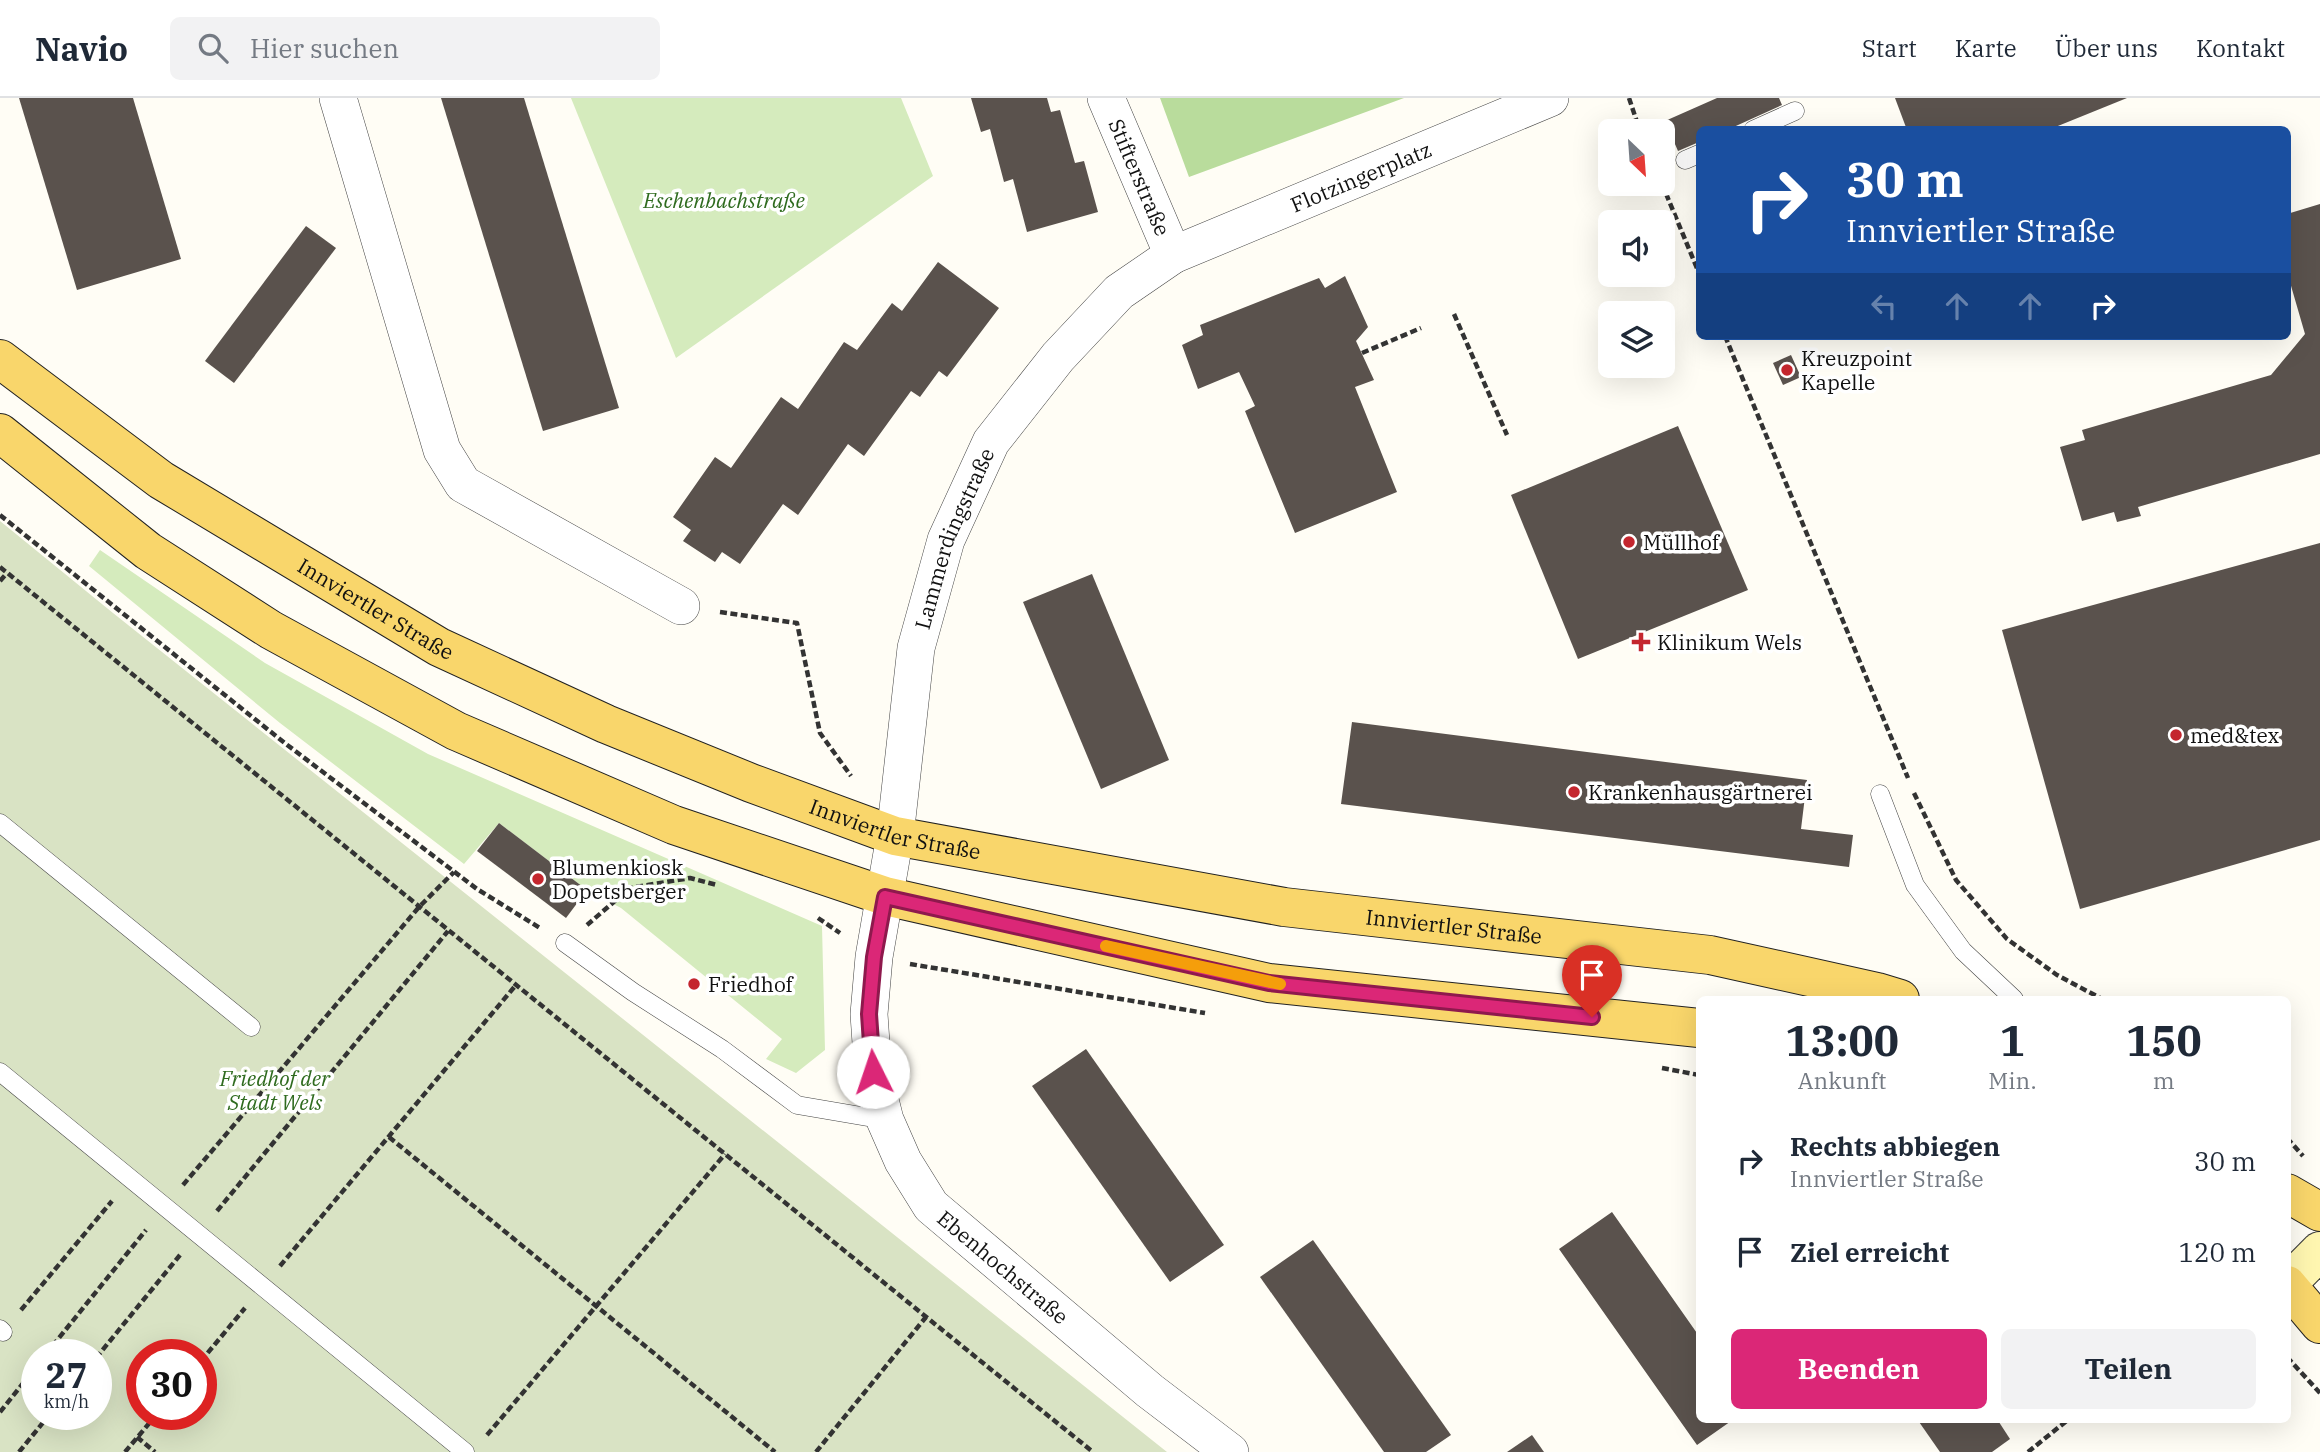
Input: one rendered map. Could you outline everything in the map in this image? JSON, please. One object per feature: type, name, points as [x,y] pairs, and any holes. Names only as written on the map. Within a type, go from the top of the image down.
[{"type":"main road","name":"Innviertler Straße","points":[[0,359],[161,480],[439,647],[607,724],[751,783],[895,836],[1284,907],[1710,955],[1890,996]]},
{"type":"main road","points":[[0,433],[148,551],[271,630],[456,731],[674,825],[885,897],[1269,983],[1696,1028]]},
{"type":"main road","points":[[2291,1195],[2320,1212]]},
{"type":"main road","points":[[2305,1303],[2320,1251]]},
{"type":"street","points":[[338,98],[442,450],[463,484],[681,606]]},
{"type":"street","name":"Stifterstraße","points":[[1106,98],[1173,255]]},
{"type":"street","name":"Flotzingerplatz","points":[[1173,255],[1550,98]]},
{"type":"street","name":"Lammerdingstraße","points":[[885,897],[895,836],[916,648],[946,540],[991,442],[1058,357],[1119,292],[1173,255]]},
{"type":"street","name":"Ebenhochstraße","points":[[885,897],[874,957],[869,1014],[873,1072],[885,1120],[903,1161],[931,1206],[1150,1391],[1230,1452]]},
{"type":"lane","points":[[1762,126],[1795,111]]},
{"type":"lane","points":[[1880,794],[1915,885],[1963,951],[2011,996]]},
{"type":"lane","points":[[0,823],[251,1027]]},
{"type":"lane","points":[[565,943],[633,992],[722,1049],[797,1105],[885,1120]]},
{"type":"lane","points":[[0,1072],[465,1452]]},
{"type":"path","points":[[1629,98],[1636,119]]},
{"type":"path","points":[[1667,196],[1696,266]]},
{"type":"path","points":[[1454,314],[1507,435]]},
{"type":"path","points":[[1362,353],[1422,328]]},
{"type":"path","points":[[1727,340],[1905,772],[1956,880],[2007,939],[2057,975],[2096,996]]},
{"type":"path","points":[[0,568],[1093,1452]]},
{"type":"path","points":[[0,581],[7,573]]},
{"type":"path","points":[[681,606],[797,623],[820,733],[858,784]]},
{"type":"path","points":[[58,1339],[164,1207],[419,907],[454,872]]},
{"type":"path","points":[[112,1339],[449,930]]},
{"type":"path","points":[[217,1342],[516,985]]},
{"type":"path","points":[[389,1137],[775,1452]]},
{"type":"path","points":[[2291,1142],[2309,1162]]},
{"type":"path","points":[[482,1441],[725,1154]]},
{"type":"path","points":[[2,1330],[130,1178]]},
{"type":"path","points":[[816,1452],[926,1317]]},
{"type":"path","points":[[2291,1361],[2320,1393]]},
{"type":"path","points":[[0,1412],[21,1386]]},
{"type":"path","points":[[2028,1452],[2064,1423]]},
{"type":"path","points":[[19,1452],[37,1430]]},
{"type":"path","points":[[125,1452],[143,1430]]},
{"type":"path","points":[[137,1437],[155,1452]]},
{"type":"green space","name":"Eschenbachstraße","points":[[571,98],[901,98],[933,176],[676,358]]},
{"type":"green space","points":[[1160,98],[1404,98],[1189,177]]},
{"type":"green space","name":"Friedhof der Stadt Wels","points":[[0,521],[113,613],[1167,1452],[0,1452]]},
{"type":"green space","points":[[100,550],[265,663],[428,754],[822,926],[825,1050],[796,1073],[766,1059],[782,1039],[621,908],[587,890],[499,823],[464,864],[280,723],[89,566]]},
{"type":"building","points":[[19,98],[133,98],[181,259],[77,290]]},
{"type":"building","points":[[441,98],[524,98],[619,408],[543,431]]},
{"type":"building","points":[[971,98],[1047,98],[1051,112],[1060,110],[1075,163],[1084,161],[1098,212],[1027,232],[1013,179],[1004,182],[990,129],[981,132]]},
{"type":"building","points":[[1717,98],[1779,98],[1782,105],[1736,126],[1696,126],[1696,143],[1678,151],[1675,144],[1675,119],[1670,119]]},
{"type":"building","points":[[1895,98],[2127,98],[2058,126],[1906,126]]},
{"type":"building","points":[[2320,204],[2320,454],[2138,507],[2141,516],[2117,522],[2114,512],[2082,521],[2060,447],[2085,440],[2082,430],[2271,375],[2305,334],[2291,286],[2291,213]]},
{"type":"building","points":[[306,226],[336,248],[234,383],[205,361]]},
{"type":"building","points":[[938,262],[999,308],[947,377],[939,371],[920,397],[911,391],[864,456],[848,444],[798,515],[783,504],[740,564],[722,552],[715,562],[683,541],[691,530],[673,517],[715,457],[731,468],[781,397],[798,409],[844,342],[857,350],[892,303],[902,311]]},
{"type":"building","points":[[1345,276],[1368,327],[1356,341],[1374,380],[1355,387],[1397,492],[1295,533],[1245,411],[1255,406],[1239,372],[1198,389],[1182,345],[1203,335],[1200,325],[1319,278],[1325,288]]},
{"type":"building","name":"Kreuzpoint Kapelle","points":[[1791,355],[1801,377],[1783,385],[1773,363]]},
{"type":"building","name":"Müllhof","points":[[1678,426],[1748,590],[1578,659],[1511,495]]},
{"type":"building","name":"med&tex","points":[[2320,543],[2320,840],[2080,909],[2002,630]]},
{"type":"building","points":[[1092,574],[1169,760],[1101,789],[1023,602]]},
{"type":"building","name":"Krankenhausgärtnerei","points":[[1352,722],[1807,780],[1801,829],[1853,835],[1849,867],[1341,804]]},
{"type":"building","points":[[499,823],[587,890],[566,918],[477,851]]},
{"type":"building","points":[[1086,1049],[1224,1245],[1170,1282],[1032,1086]]},
{"type":"building","points":[[1612,1212],[1696,1332],[1696,1423],[1728,1423],[1697,1445],[1559,1249]]},
{"type":"building","points":[[1313,1240],[1451,1435],[1426,1452],[1384,1452],[1260,1277]]},
{"type":"building","points":[[1920,1423],[2000,1423],[2010,1439],[1992,1452],[1940,1452]]},
{"type":"building","points":[[1532,1435],[1544,1452],[1507,1452]]},
{"type":"slow traffic","points":[[1106,946],[1280,984]]},
{"type":"place","name":"Kreuzpoint Kapelle","points":[[1787,370]]},
{"type":"place","name":"Müllhof","points":[[1629,542]]},
{"type":"place","name":"Klinikum Wels","points":[[1641,642]]},
{"type":"place","name":"med&tex","points":[[2176,735]]},
{"type":"place","name":"Krankenhausgärtnerei","points":[[1574,792]]},
{"type":"place","name":"Blumenkiosk Dopetsberger","points":[[538,879]]},
{"type":"place","name":"Friedhof","points":[[694,984]]},
{"type":"route","points":[[873,1072],[869,1014],[874,957],[885,897],[1269,983],[1592,1017]]}]
